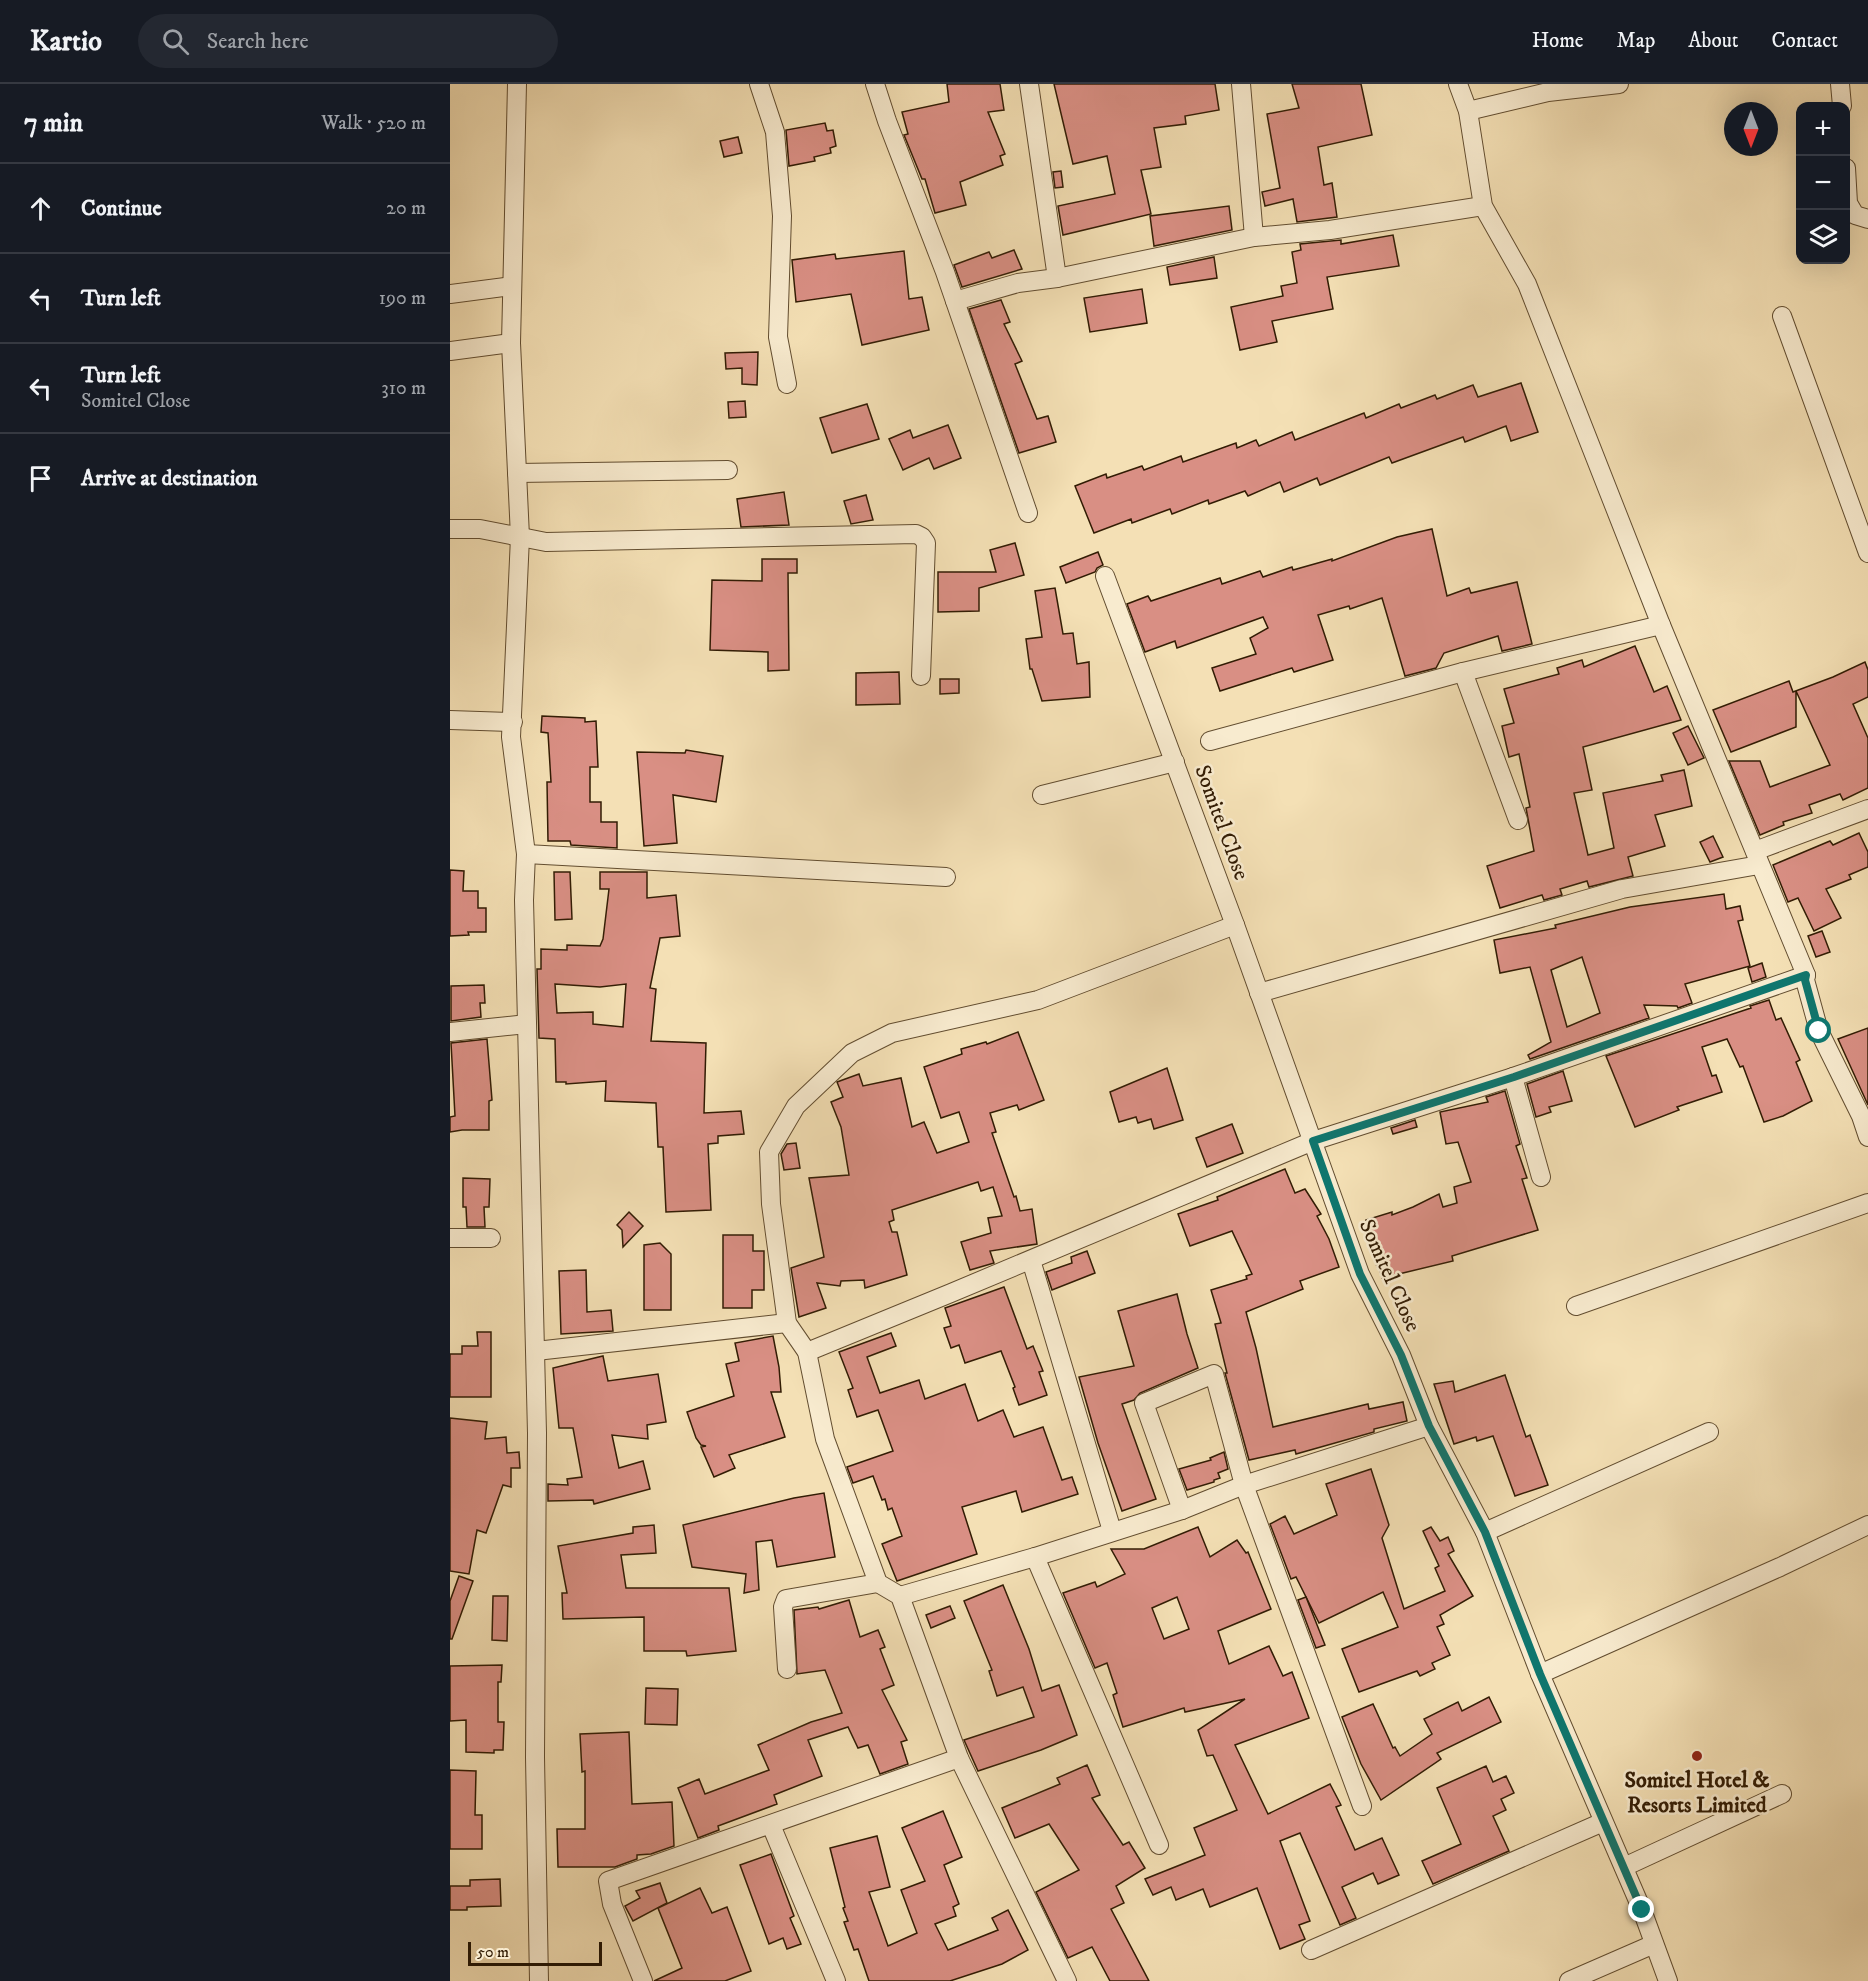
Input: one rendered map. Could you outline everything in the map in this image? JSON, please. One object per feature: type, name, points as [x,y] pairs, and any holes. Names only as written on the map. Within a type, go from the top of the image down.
[{"type":"street","points":[[517,84],[511,343],[520,537],[512,737],[526,854],[524,900],[537,1433],[538,1981]]},
{"type":"street","points":[[759,84],[775,132],[782,216],[778,337],[787,384]]},
{"type":"street","points":[[875,84],[887,122],[955,301],[1028,513]]},
{"type":"street","points":[[1029,84],[1058,278]]},
{"type":"street","points":[[1241,84],[1254,237]]},
{"type":"street","points":[[1458,84],[1468,111],[1484,206],[1527,284],[1661,626],[1806,975],[1805,980],[1819,1031],[1861,1116],[1868,1137]]},
{"type":"street","points":[[1468,111],[1548,92],[1619,84]]},
{"type":"street","points":[[1840,84],[1842,102]]},
{"type":"street","points":[[955,301],[1018,283],[1058,278],[1254,237],[1330,230],[1484,206]]},
{"type":"street","points":[[1850,206],[1855,215],[1868,219]]},
{"type":"street","points":[[450,294],[512,286]]},
{"type":"street","points":[[1782,316],[1868,553]]},
{"type":"street","points":[[450,351],[511,343]]},
{"type":"street","points":[[517,473],[728,470]]},
{"type":"street","points":[[450,529],[480,529],[546,542],[916,534],[926,543],[921,676]]},
{"type":"street","name":"Somitel Close","points":[[1105,576],[1235,925],[1360,1274],[1401,1355],[1429,1426],[1485,1532],[1540,1674],[1624,1868],[1668,1981]]},
{"type":"street","points":[[1210,741],[1463,672],[1661,626]]},
{"type":"street","points":[[1463,672],[1518,820]]},
{"type":"street","points":[[450,720],[513,722]]},
{"type":"street","points":[[1042,795],[1175,762]]},
{"type":"street","points":[[1259,993],[1622,889],[1757,858],[1868,809]]},
{"type":"street","points":[[526,854],[946,878]]},
{"type":"street","points":[[1068,1981],[958,1758],[900,1596],[878,1583],[825,1439],[807,1352],[786,1323],[771,1204],[769,1152],[796,1106],[852,1053],[892,1033],[1038,999],[1235,925]]},
{"type":"street","points":[[807,1352],[1313,1141],[1514,1077],[1806,975]]},
{"type":"street","points":[[450,1032],[527,1024]]},
{"type":"street","points":[[1514,1077],[1541,1177]]},
{"type":"street","points":[[1576,1306],[1868,1203]]},
{"type":"street","points":[[450,1238],[491,1238]]},
{"type":"street","points":[[1031,1260],[1112,1531]]},
{"type":"street","points":[[536,1351],[786,1323]]},
{"type":"street","points":[[1182,1510],[1144,1402],[1214,1374],[1244,1485],[1362,1806]]},
{"type":"street","points":[[900,1596],[1035,1557],[1182,1510],[1244,1485],[1429,1426]]},
{"type":"street","points":[[1485,1532],[1709,1432]]},
{"type":"street","points":[[1540,1674],[1780,1568],[1868,1525]]},
{"type":"street","points":[[1035,1557],[1159,1845]]},
{"type":"street","points":[[787,1669],[783,1607],[786,1599],[878,1583]]},
{"type":"street","points":[[643,1981],[612,1904],[608,1881],[958,1758]]},
{"type":"street","points":[[1624,1868],[1782,1794]]},
{"type":"street","points":[[1311,1950],[1604,1822]]},
{"type":"street","points":[[771,1825],[836,1981]]},
{"type":"street","points":[[1569,1981],[1654,1944]]},
{"type":"building","points":[[947,84],[1000,84],[1004,110],[988,112],[1005,154],[1000,156],[1003,165],[960,182],[966,205],[935,213],[925,179],[922,179],[904,135],[908,134],[902,112],[949,102]]},
{"type":"building","points":[[1054,84],[1215,84],[1219,110],[1185,116],[1186,124],[1154,128],[1161,167],[1141,170],[1151,214],[1063,235],[1058,206],[1115,194],[1107,156],[1073,164]]},
{"type":"building","points":[[1292,84],[1361,84],[1372,135],[1318,147],[1324,185],[1332,183],[1337,217],[1297,222],[1293,199],[1265,206],[1262,192],[1280,188],[1267,114],[1299,108]]},
{"type":"building","points":[[825,123],[827,131],[833,130],[836,146],[830,148],[831,153],[814,157],[815,161],[789,166],[786,130]]},
{"type":"building","points":[[738,137],[742,153],[724,157],[720,141]]},
{"type":"building","points":[[1061,171],[1063,187],[1055,188],[1053,172]]},
{"type":"building","points":[[1229,206],[1232,230],[1154,246],[1150,216]]},
{"type":"building","points":[[1393,235],[1399,266],[1327,277],[1333,309],[1272,321],[1277,342],[1240,350],[1231,307],[1283,296],[1281,286],[1297,283],[1292,252],[1301,250],[1300,244],[1341,240],[1341,244]]},
{"type":"building","points":[[1014,250],[1022,269],[962,287],[954,265],[989,252],[992,258]]},
{"type":"building","points":[[904,251],[909,299],[922,297],[929,330],[862,345],[851,294],[796,302],[792,260],[835,254],[836,259]]},
{"type":"building","points":[[1214,257],[1217,278],[1170,285],[1167,267]]},
{"type":"building","points":[[1142,289],[1147,323],[1090,332],[1084,298]]},
{"type":"building","points":[[1001,300],[1010,322],[1004,324],[1022,361],[1015,364],[1037,419],[1048,416],[1056,442],[1019,453],[969,309]]},
{"type":"building","points":[[758,352],[757,385],[742,384],[742,368],[726,369],[725,353]]},
{"type":"building","points":[[1521,383],[1538,432],[1511,441],[1506,426],[1465,442],[1463,437],[1392,463],[1389,457],[1320,485],[1317,478],[1284,492],[1280,482],[1248,496],[1245,491],[1209,504],[1208,500],[1172,514],[1170,509],[1132,523],[1131,519],[1094,533],[1075,486],[1106,474],[1107,478],[1142,466],[1144,470],[1181,456],[1183,462],[1236,443],[1237,448],[1256,440],[1259,446],[1292,432],[1295,440],[1364,413],[1366,418],[1399,404],[1401,408],[1435,395],[1437,399],[1473,385],[1478,397]]},
{"type":"building","points":[[745,401],[746,417],[729,418],[728,402]]},
{"type":"building","points":[[867,404],[879,439],[832,453],[820,418]]},
{"type":"building","points":[[948,425],[961,458],[934,469],[929,458],[903,470],[889,439],[910,430],[913,438]]},
{"type":"building","points":[[784,492],[789,525],[741,527],[737,499]]},
{"type":"building","points":[[866,495],[873,520],[851,524],[844,501]]},
{"type":"building","points":[[1432,529],[1447,596],[1469,588],[1471,593],[1517,582],[1532,644],[1502,651],[1498,636],[1444,653],[1436,668],[1405,676],[1382,598],[1350,609],[1349,606],[1318,615],[1333,660],[1294,672],[1292,668],[1220,691],[1212,668],[1256,654],[1250,638],[1268,628],[1263,617],[1177,648],[1175,641],[1145,652],[1127,604],[1148,596],[1151,601],[1220,578],[1222,584],[1260,571],[1263,577],[1292,567],[1293,570],[1332,559],[1332,561],[1397,537]]},
{"type":"building","points":[[1015,543],[1024,575],[979,588],[979,611],[938,612],[938,572],[996,572],[990,550]]},
{"type":"building","points":[[1098,552],[1103,565],[1095,572],[1066,583],[1060,567]]},
{"type":"building","points":[[762,559],[797,559],[797,573],[788,573],[789,670],[768,671],[768,652],[710,650],[712,580],[762,581]]},
{"type":"building","points":[[1055,588],[1063,634],[1073,633],[1077,664],[1089,662],[1090,697],[1042,701],[1032,669],[1030,669],[1026,639],[1042,637],[1035,591]]},
{"type":"building","points":[[1635,646],[1654,692],[1667,686],[1681,720],[1583,747],[1592,790],[1574,793],[1588,855],[1614,848],[1603,793],[1663,781],[1661,775],[1684,770],[1692,806],[1655,815],[1665,846],[1628,857],[1633,876],[1589,887],[1587,881],[1560,889],[1562,895],[1544,900],[1542,895],[1500,908],[1487,866],[1534,851],[1526,808],[1530,807],[1519,754],[1509,757],[1502,726],[1514,723],[1504,689],[1559,674],[1557,668],[1582,660],[1584,667]]},
{"type":"building","points":[[1865,662],[1868,670],[1868,697],[1853,704],[1868,738],[1868,788],[1843,800],[1840,794],[1809,805],[1812,813],[1783,822],[1784,825],[1760,835],[1729,761],[1760,761],[1770,787],[1830,765],[1796,691],[1796,727],[1731,752],[1713,710],[1789,681],[1793,692]]},
{"type":"building","points":[[899,672],[900,704],[856,705],[856,673]]},
{"type":"building","points":[[940,679],[959,679],[959,693],[940,694]]},
{"type":"building","points":[[542,716],[585,718],[585,722],[596,721],[598,767],[590,767],[590,802],[601,802],[601,822],[617,822],[617,848],[571,845],[570,841],[548,841],[547,782],[551,782],[548,733],[541,732]]},
{"type":"building","points":[[1688,726],[1704,758],[1688,765],[1673,733]]},
{"type":"building","points":[[686,750],[723,756],[716,802],[673,795],[677,843],[644,846],[637,752],[685,753]]},
{"type":"building","points":[[1859,833],[1868,852],[1868,867],[1849,875],[1851,879],[1826,889],[1841,918],[1814,931],[1798,898],[1788,902],[1773,865],[1830,841],[1833,845]]},
{"type":"building","points":[[1713,836],[1723,857],[1710,862],[1700,842]]},
{"type":"building","points":[[450,870],[464,871],[463,891],[478,891],[478,908],[486,908],[486,932],[468,932],[469,935],[450,936]]},
{"type":"building","points":[[554,872],[570,872],[572,919],[555,920]]},
{"type":"building","points":[[600,872],[647,872],[647,898],[676,895],[680,936],[660,938],[650,988],[656,989],[651,1041],[706,1043],[704,1113],[741,1111],[744,1134],[718,1136],[718,1143],[708,1144],[711,1210],[666,1212],[663,1147],[658,1147],[656,1103],[605,1101],[606,1081],[566,1084],[566,1082],[556,1082],[555,1039],[539,1038],[537,969],[541,969],[541,949],[567,950],[567,945],[600,946],[603,939],[609,889],[600,889]],"holes":[[[555,984],[600,987],[626,984],[623,1027],[593,1024],[593,1012],[557,1013]]]},
{"type":"building","points":[[1724,894],[1726,909],[1740,906],[1743,920],[1738,921],[1750,966],[1685,984],[1692,1003],[1678,1008],[1677,1006],[1644,1005],[1649,1018],[1530,1059],[1528,1055],[1551,1042],[1530,967],[1500,973],[1494,940],[1556,928],[1555,925],[1630,907]],"holes":[[[1582,957],[1600,1013],[1567,1027],[1551,970]]]},
{"type":"building","points":[[1822,931],[1830,952],[1816,957],[1808,936]]},
{"type":"building","points":[[1762,963],[1766,977],[1752,982],[1748,968]]},
{"type":"building","points":[[484,985],[485,1003],[480,1003],[481,1017],[451,1021],[451,986]]},
{"type":"building","points":[[1769,1000],[1776,1020],[1781,1018],[1800,1060],[1796,1062],[1812,1101],[1783,1116],[1764,1122],[1743,1066],[1740,1067],[1727,1039],[1702,1047],[1712,1076],[1716,1075],[1722,1092],[1677,1107],[1679,1110],[1635,1127],[1606,1056]]},
{"type":"building","points":[[1868,1028],[1868,1105],[1838,1039]]},
{"type":"building","points":[[1018,1032],[1044,1100],[1019,1110],[1017,1105],[990,1113],[996,1132],[992,1133],[1020,1211],[1032,1209],[1037,1244],[990,1251],[994,1263],[970,1270],[961,1242],[991,1233],[988,1218],[1002,1216],[993,1187],[981,1191],[978,1182],[892,1210],[894,1220],[889,1222],[892,1232],[897,1232],[907,1275],[865,1288],[864,1280],[841,1281],[840,1286],[817,1283],[826,1308],[799,1317],[791,1268],[824,1257],[809,1178],[849,1175],[841,1127],[831,1102],[843,1097],[837,1082],[859,1074],[863,1086],[901,1078],[912,1127],[924,1122],[937,1153],[969,1142],[959,1112],[941,1118],[924,1067],[962,1054],[961,1049],[986,1042],[987,1044]]},
{"type":"building","points":[[487,1039],[492,1100],[489,1101],[489,1130],[450,1132],[450,1117],[455,1116],[451,1043]]},
{"type":"building","points":[[1167,1068],[1183,1120],[1154,1129],[1151,1119],[1138,1123],[1136,1117],[1119,1122],[1110,1092]]},
{"type":"building","points":[[1563,1071],[1572,1101],[1549,1107],[1551,1112],[1536,1117],[1527,1084]]},
{"type":"building","points":[[1505,1091],[1520,1144],[1516,1146],[1527,1178],[1522,1179],[1538,1230],[1452,1256],[1453,1261],[1382,1278],[1379,1267],[1377,1267],[1366,1220],[1392,1212],[1392,1215],[1439,1194],[1443,1207],[1457,1203],[1454,1187],[1471,1182],[1458,1142],[1446,1144],[1440,1112],[1488,1102],[1486,1097]]},
{"type":"building","points":[[1415,1120],[1417,1127],[1393,1134],[1391,1128]]},
{"type":"building","points":[[1232,1124],[1243,1153],[1207,1167],[1196,1138]]},
{"type":"building","points":[[796,1143],[800,1168],[784,1170],[781,1154],[787,1144]]},
{"type":"building","points":[[1285,1169],[1295,1193],[1305,1189],[1321,1214],[1317,1216],[1329,1239],[1339,1267],[1300,1281],[1303,1289],[1246,1312],[1273,1427],[1368,1404],[1369,1409],[1403,1402],[1407,1421],[1296,1454],[1295,1450],[1249,1460],[1225,1373],[1227,1373],[1215,1324],[1221,1323],[1211,1290],[1247,1279],[1246,1276],[1252,1274],[1232,1231],[1190,1246],[1178,1214],[1218,1200],[1217,1197]]},
{"type":"building","points":[[463,1178],[490,1179],[489,1207],[484,1207],[485,1227],[467,1227],[466,1207],[463,1207]]},
{"type":"building","points":[[629,1212],[643,1226],[623,1247],[622,1230],[617,1225]]},
{"type":"building","points":[[723,1235],[753,1235],[753,1251],[764,1251],[764,1290],[752,1290],[752,1308],[723,1308]]},
{"type":"building","points":[[660,1243],[671,1254],[671,1310],[644,1310],[644,1245]]},
{"type":"building","points":[[1087,1251],[1095,1273],[1052,1290],[1046,1272],[1072,1263],[1071,1257]]},
{"type":"building","points":[[586,1270],[587,1312],[611,1310],[613,1331],[561,1334],[559,1271]]},
{"type":"building","points":[[1004,1287],[1027,1349],[1033,1346],[1043,1371],[1039,1372],[1047,1395],[1019,1405],[1013,1388],[1015,1387],[1001,1351],[965,1363],[959,1345],[951,1348],[944,1328],[951,1326],[945,1308]]},
{"type":"building","points":[[1177,1294],[1198,1368],[1140,1393],[1134,1400],[1122,1404],[1156,1499],[1122,1511],[1098,1443],[1079,1377],[1134,1366],[1118,1311]]},
{"type":"building","points":[[477,1332],[491,1332],[491,1397],[450,1397],[450,1354],[462,1354],[462,1346],[478,1346]]},
{"type":"building","points":[[891,1333],[896,1346],[867,1357],[880,1393],[919,1380],[925,1399],[965,1384],[978,1421],[1003,1410],[1014,1437],[1043,1427],[1062,1480],[1072,1477],[1078,1494],[1022,1512],[1016,1491],[962,1507],[977,1554],[897,1581],[882,1544],[902,1536],[892,1508],[888,1510],[885,1499],[882,1500],[873,1476],[853,1483],[847,1467],[893,1451],[878,1410],[857,1417],[848,1390],[853,1388],[839,1352]]},
{"type":"building","points":[[773,1336],[781,1392],[771,1392],[785,1437],[729,1455],[735,1468],[714,1477],[701,1447],[706,1446],[701,1445],[696,1438],[687,1412],[734,1396],[726,1364],[739,1361],[735,1343]]},
{"type":"building","points":[[603,1356],[608,1381],[658,1374],[666,1422],[647,1425],[648,1439],[612,1435],[619,1468],[643,1461],[650,1489],[594,1504],[593,1500],[548,1501],[548,1484],[568,1485],[567,1479],[582,1477],[573,1428],[559,1428],[553,1368]]},
{"type":"building","points":[[1505,1375],[1526,1437],[1530,1435],[1548,1485],[1515,1496],[1493,1436],[1477,1441],[1476,1437],[1454,1444],[1434,1384],[1453,1381],[1455,1392]]},
{"type":"building","points":[[450,1418],[487,1422],[485,1439],[506,1437],[507,1453],[519,1452],[520,1468],[511,1468],[511,1487],[503,1485],[486,1533],[477,1530],[469,1574],[450,1571]]},
{"type":"building","points":[[1224,1452],[1228,1469],[1218,1473],[1220,1478],[1187,1490],[1179,1469],[1211,1460],[1210,1458]]},
{"type":"building","points":[[1371,1469],[1389,1525],[1382,1538],[1404,1609],[1445,1591],[1435,1568],[1439,1566],[1423,1531],[1431,1527],[1440,1541],[1448,1537],[1454,1551],[1448,1554],[1473,1596],[1440,1615],[1444,1624],[1437,1627],[1450,1655],[1432,1663],[1435,1669],[1420,1676],[1417,1671],[1359,1692],[1342,1649],[1398,1627],[1383,1592],[1319,1623],[1296,1577],[1291,1579],[1270,1524],[1285,1516],[1294,1534],[1337,1515],[1326,1484]]},
{"type":"building","points":[[824,1493],[835,1557],[777,1567],[772,1540],[756,1542],[759,1590],[744,1593],[746,1574],[692,1567],[683,1525]]},
{"type":"building","points":[[654,1525],[656,1553],[621,1555],[626,1588],[729,1588],[736,1651],[687,1656],[686,1651],[644,1651],[644,1617],[563,1619],[562,1593],[567,1593],[558,1546],[633,1533],[633,1527]]},
{"type":"building","points":[[1198,1527],[1210,1557],[1237,1540],[1246,1553],[1248,1552],[1271,1609],[1218,1631],[1229,1664],[1269,1646],[1283,1676],[1292,1672],[1309,1718],[1235,1745],[1268,1814],[1330,1784],[1341,1805],[1336,1807],[1355,1850],[1382,1838],[1399,1875],[1378,1884],[1373,1873],[1342,1887],[1356,1918],[1340,1925],[1300,1833],[1280,1841],[1310,1921],[1299,1925],[1305,1939],[1280,1949],[1257,1888],[1210,1907],[1203,1889],[1176,1900],[1171,1887],[1153,1895],[1145,1879],[1205,1855],[1194,1828],[1237,1810],[1213,1755],[1207,1756],[1198,1730],[1245,1699],[1185,1712],[1184,1708],[1123,1727],[1113,1695],[1117,1693],[1107,1663],[1095,1668],[1063,1593],[1095,1582],[1097,1587],[1125,1574],[1111,1549],[1144,1549]],"holes":[[[1177,1597],[1189,1629],[1164,1639],[1152,1608]]]},
{"type":"building","points":[[459,1576],[473,1581],[452,1639],[450,1639],[450,1601]]},
{"type":"building","points":[[1003,1585],[1029,1649],[1042,1691],[1059,1685],[1077,1735],[978,1771],[964,1740],[1034,1717],[1023,1687],[997,1696],[989,1671],[992,1670],[964,1601]]},
{"type":"building","points":[[493,1596],[508,1596],[507,1641],[492,1640]]},
{"type":"building","points":[[1306,1597],[1325,1645],[1316,1648],[1298,1600]]},
{"type":"building","points":[[849,1600],[860,1637],[878,1630],[885,1647],[880,1649],[894,1685],[882,1690],[907,1740],[901,1742],[908,1764],[880,1774],[868,1745],[858,1748],[848,1727],[808,1740],[822,1776],[774,1795],[777,1804],[718,1826],[719,1830],[698,1838],[678,1788],[699,1779],[705,1794],[769,1770],[758,1745],[811,1722],[842,1713],[825,1670],[797,1674],[794,1610],[818,1607],[819,1609]]},
{"type":"building","points":[[950,1606],[955,1618],[931,1628],[926,1615]]},
{"type":"building","points":[[502,1665],[501,1682],[498,1682],[498,1722],[504,1722],[503,1750],[494,1750],[494,1753],[466,1752],[466,1720],[450,1721],[450,1666]]},
{"type":"building","points":[[646,1688],[678,1689],[677,1725],[645,1724]]},
{"type":"building","points":[[1489,1697],[1501,1722],[1437,1753],[1441,1759],[1381,1800],[1361,1764],[1342,1717],[1373,1704],[1393,1748],[1395,1747],[1400,1756],[1432,1734],[1424,1719],[1458,1702],[1462,1711]]},
{"type":"building","points":[[629,1732],[632,1804],[672,1802],[674,1846],[651,1854],[637,1855],[637,1859],[615,1867],[558,1867],[557,1829],[585,1829],[585,1771],[582,1772],[580,1734]]},
{"type":"building","points":[[1087,1765],[1100,1795],[1092,1798],[1123,1845],[1129,1842],[1145,1868],[1116,1886],[1124,1903],[1111,1909],[1149,1981],[1110,1981],[1092,1947],[1068,1958],[1036,1892],[1079,1870],[1049,1824],[1015,1838],[1002,1808],[1060,1784],[1057,1778]]},
{"type":"building","points":[[1486,1766],[1493,1782],[1506,1776],[1514,1793],[1501,1799],[1506,1810],[1493,1816],[1509,1851],[1433,1884],[1422,1861],[1461,1844],[1437,1788]]},
{"type":"building","points":[[450,1770],[476,1771],[475,1815],[482,1815],[482,1849],[450,1849]]},
{"type":"building","points":[[943,1811],[962,1857],[944,1865],[959,1904],[953,1907],[956,1916],[935,1924],[948,1950],[998,1930],[992,1918],[1008,1910],[1028,1950],[1002,1964],[950,1981],[869,1981],[858,1949],[854,1950],[844,1922],[848,1921],[830,1848],[877,1836],[890,1887],[869,1892],[888,1946],[917,1933],[901,1890],[925,1881],[902,1828]]},
{"type":"building","points":[[771,1854],[794,1916],[790,1918],[801,1944],[787,1949],[783,1938],[769,1944],[740,1865]]},
{"type":"building","points":[[500,1879],[501,1906],[450,1910],[450,1886],[470,1886],[470,1880]]},
{"type":"building","points":[[660,1883],[667,1903],[633,1921],[625,1906],[640,1898],[636,1891]]},
{"type":"building","points":[[700,1888],[712,1913],[727,1907],[751,1971],[725,1981],[654,1981],[682,1968],[658,1908]]},
{"type":"place","name":"Somitel Hotel & Resorts Limited","points":[[1697,1756]]},
{"type":"route","points":[[1642,1910],[1540,1674],[1485,1532],[1429,1426],[1401,1355],[1360,1274],[1313,1141],[1514,1077],[1806,975],[1805,980],[1819,1031]]}]
